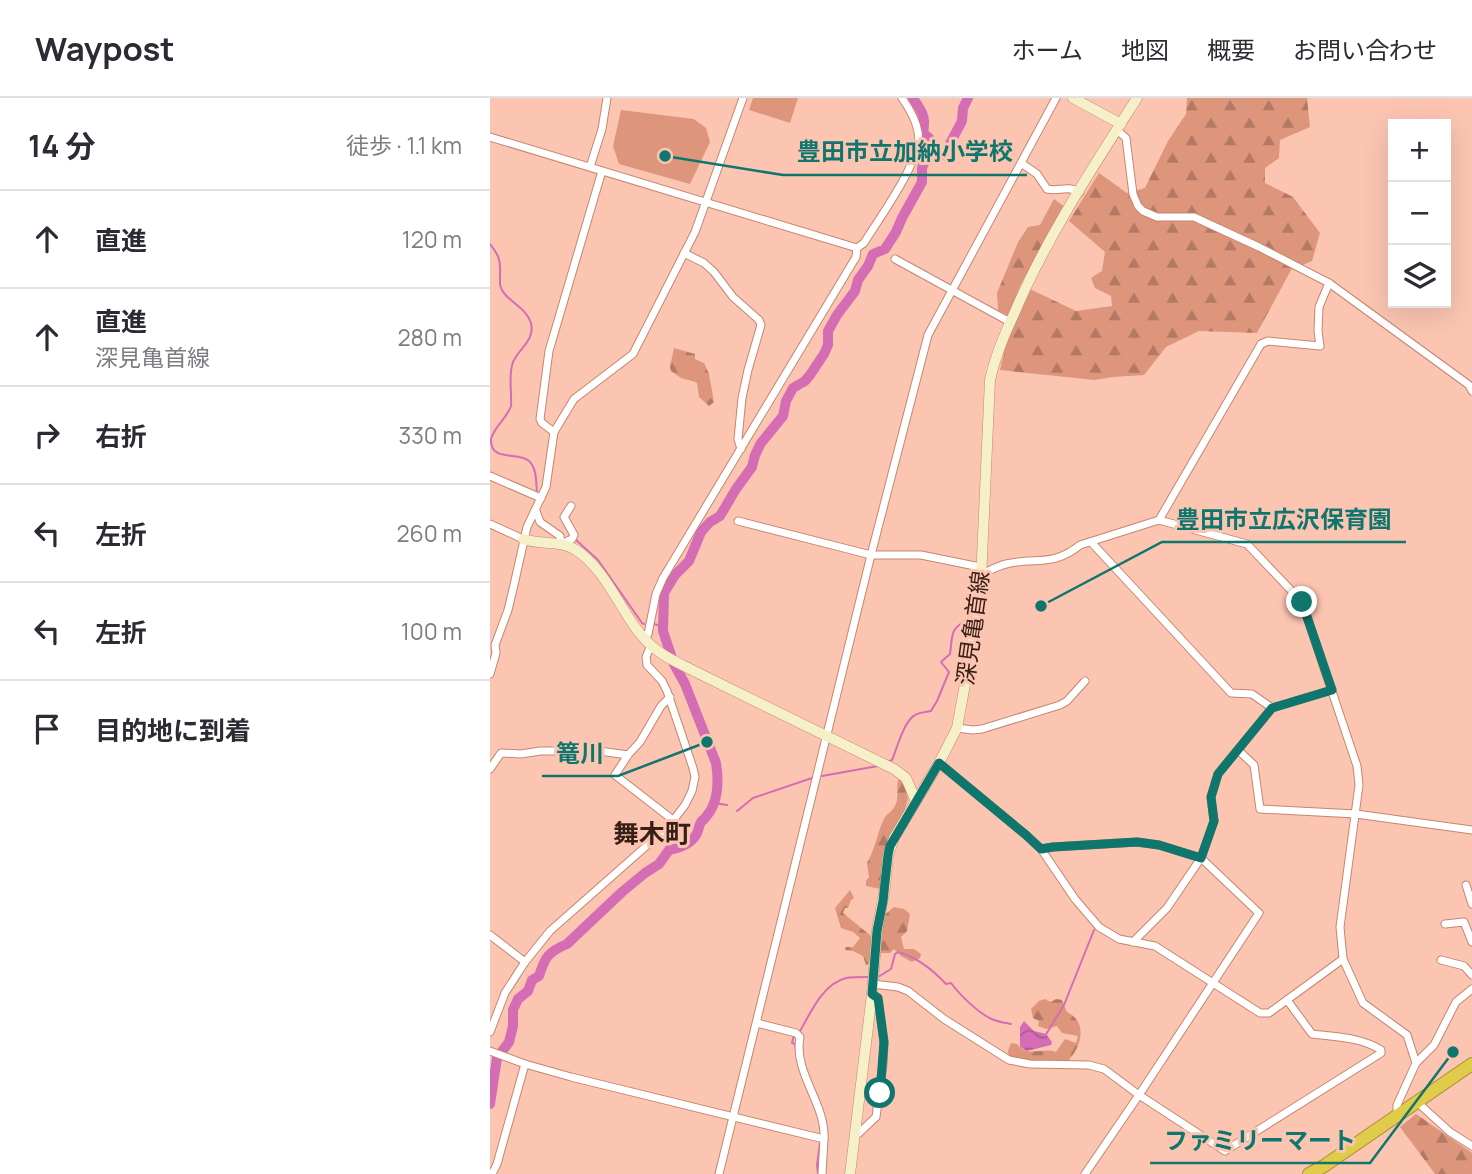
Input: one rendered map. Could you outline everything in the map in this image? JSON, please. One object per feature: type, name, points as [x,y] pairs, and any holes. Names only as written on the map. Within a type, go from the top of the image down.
[{"type":"highway","points":[[1309,1174],[1326,1170],[1397,1115],[1472,1064]]},
{"type":"main road","points":[[1073,98],[1119,127]]},
{"type":"main road","name":"深見亀首線","points":[[850,1174],[888,855],[894,838],[957,728],[980,602],[990,380],[993,365],[1038,262],[1138,98]]},
{"type":"main road","points":[[523,539],[573,548],[591,563],[649,643],[670,659],[902,774],[916,801]]},
{"type":"street","points":[[590,167],[602,129],[607,98]]},
{"type":"street","points":[[490,674],[496,653],[495,645],[514,585],[523,539],[546,487],[554,432],[574,399],[633,354],[695,232],[743,98]]},
{"type":"street","points":[[490,137],[856,248],[864,243],[918,150],[918,131],[911,111],[902,98]]},
{"type":"street","points":[[719,1174],[928,335],[1056,98]]},
{"type":"street","points":[[1119,127],[1126,138],[1133,194],[1143,211],[1157,217],[1194,217],[1329,283],[1471,386]]},
{"type":"street","points":[[1020,163],[1037,174],[1047,189],[1071,188],[1080,192]]},
{"type":"street","points":[[554,432],[540,419],[549,351],[602,171]]},
{"type":"street","points":[[490,1032],[505,993],[550,931],[673,820],[689,798],[695,777],[670,697],[662,681],[647,665],[648,634],[656,594],[663,578],[856,257],[856,248]]},
{"type":"street","points":[[684,253],[704,262],[761,325],[742,398],[738,439],[741,449]]},
{"type":"street","points":[[895,259],[1010,322]]},
{"type":"street","points":[[1159,520],[1261,344],[1268,341],[1320,346],[1319,307],[1329,283]]},
{"type":"street","points":[[490,476],[541,498]]},
{"type":"street","points":[[536,510],[540,522],[560,536],[561,544],[572,539],[564,517],[571,506]]},
{"type":"street","points":[[738,521],[872,555],[921,555],[980,571],[1007,563],[1060,558],[1080,545],[1159,520],[1247,544],[1302,602],[1357,766],[1359,785],[1356,814],[1340,927],[1343,959],[1363,1003],[1407,1035],[1416,1063]]},
{"type":"street","points":[[490,524],[523,539]]},
{"type":"street","points":[[1091,542],[1231,693],[1252,694],[1272,708]]},
{"type":"street","points":[[957,728],[982,729],[1060,705],[1067,701],[1084,681]]},
{"type":"street","points":[[1133,942],[1167,908],[1201,858],[1214,821],[1211,797],[1218,774],[1272,708],[1332,690]]},
{"type":"street","points":[[670,697],[661,706],[640,742],[615,775],[673,820]]},
{"type":"street","points":[[490,769],[501,753],[521,754],[578,748],[628,755]]},
{"type":"street","points":[[1238,750],[1254,765],[1260,809],[1356,814],[1472,830]]},
{"type":"street","points":[[939,763],[1041,849],[1075,899],[1099,927],[1119,939],[1155,946],[1260,1013],[1269,1013],[1343,959]]},
{"type":"street","points":[[1041,849],[1137,842],[1159,845],[1201,858],[1259,913],[1085,1174]]},
{"type":"street","points":[[1466,885],[1472,904]]},
{"type":"street","points":[[1445,924],[1464,922],[1472,942]]},
{"type":"street","points":[[490,935],[525,962]]},
{"type":"street","points":[[1441,960],[1464,966],[1472,975]]},
{"type":"street","points":[[855,1134],[874,1119],[880,1093],[884,1042],[878,998],[872,989],[898,986],[908,991],[944,1019],[1009,1060],[1030,1064],[1097,1066],[1104,1069],[1225,1151],[1381,1053],[1381,1050],[1366,1042],[1312,1034],[1287,1000]]},
{"type":"street","points":[[1397,1115],[1397,1105],[1416,1063],[1434,1045],[1456,1002],[1472,989]]},
{"type":"street","points":[[757,1023],[800,1037],[800,1058],[824,1127],[822,1174]]},
{"type":"street","points":[[490,1051],[523,1064],[823,1138]]},
{"type":"street","points":[[492,1174],[497,1164],[523,1064]]},
{"type":"street","points":[[1417,1102],[1450,1132],[1472,1146]]},
{"type":"green space","points":[[753,98],[798,98],[790,123],[749,110]]},
{"type":"green space","points":[[1187,98],[1307,98],[1310,127],[1280,140],[1279,158],[1265,168],[1265,183],[1293,197],[1320,233],[1312,261],[1291,270],[1257,333],[1199,331],[1166,347],[1144,375],[1094,380],[1000,370],[1009,332],[1030,289],[1076,311],[1112,306],[1111,296],[1095,288],[1091,278],[1102,271],[1105,252],[1069,221],[1099,173],[1127,193],[1145,188],[1168,141],[1186,114]]},
{"type":"green space","points":[[621,110],[694,119],[706,128],[710,142],[690,184],[619,164],[613,146]]},
{"type":"green space","points":[[1054,199],[1065,207],[1020,286],[1009,316],[998,310],[997,293],[1018,242],[1028,227],[1040,225]]},
{"type":"green space","points":[[674,348],[695,354],[695,359],[704,363],[709,374],[714,402],[709,406],[699,397],[697,383],[681,378],[671,371]]},
{"type":"green space","points":[[899,778],[908,799],[881,889],[866,886],[869,877],[867,863],[884,819],[896,803]]},
{"type":"green space","points":[[850,890],[854,898],[843,913],[871,936],[877,937],[882,917],[894,907],[904,909],[910,914],[907,931],[901,937],[904,949],[914,949],[921,954],[920,958],[912,962],[894,949],[890,953],[881,953],[878,949],[866,965],[863,956],[845,950],[846,947],[853,947],[860,938],[841,928],[835,908]]},
{"type":"green space","points":[[1045,999],[1051,1002],[1062,1000],[1067,1012],[1078,1022],[1080,1036],[1076,1050],[1067,1062],[1027,1062],[1009,1057],[1011,1043],[1030,1051],[1056,1052],[1065,1039],[1076,1043],[1078,1036],[1062,1033],[1057,1026],[1046,1029],[1038,1026],[1039,1021],[1033,1018],[1031,1009]]},
{"type":"green space","points":[[1416,1114],[1472,1153],[1472,1174],[1435,1174],[1400,1127]]},
{"type":"water","points":[[1024,1021],[1034,1031],[1046,1034],[1052,1042],[1051,1045],[1027,1051],[1020,1047],[1020,1027]]},
{"type":"waterway","points":[[490,1104],[497,1058],[509,1042],[513,1010],[518,999],[528,991],[532,980],[539,976],[548,956],[567,944],[622,892],[659,864],[669,850],[689,843],[713,806],[718,785],[716,763],[663,631],[664,593],[675,575],[689,561],[701,532],[720,516],[752,467],[761,443],[783,416],[786,401],[793,388],[805,381],[824,354],[828,345],[828,331],[837,315],[855,291],[858,280],[873,254],[885,249],[896,232],[922,182],[922,168],[928,153],[929,138],[924,134],[923,116],[913,98]]},
{"type":"waterway","points":[[926,161],[945,153],[962,121],[963,108],[968,98]]},
{"type":"waterway","points":[[490,244],[499,261],[502,291],[525,312],[532,329],[529,340],[513,362],[510,378],[511,406],[491,439],[492,446],[500,454],[524,458],[532,464],[537,493]]},
{"type":"waterway","points":[[575,539],[598,560],[644,624]]},
{"type":"waterway","points":[[890,761],[911,718],[931,711],[937,701],[949,672],[941,662],[950,654],[955,630],[968,619],[975,572]]},
{"type":"waterway","points":[[654,624],[663,631]]},
{"type":"waterway","points":[[822,776],[878,766]]},
{"type":"waterway","points":[[737,811],[753,798],[812,778]]},
{"type":"waterway","points":[[714,803],[727,805]]},
{"type":"waterway","points":[[1045,1036],[1064,1005],[1094,930]]},
{"type":"waterway","points":[[878,977],[891,969],[895,954],[905,954],[924,964],[946,984],[951,983],[983,1014],[1011,1024]]},
{"type":"waterway","points":[[799,1033],[830,986],[846,978],[868,977]]},
{"type":"waterway","points":[[794,1035],[792,1043],[795,1044],[799,1068]]},
{"type":"waterway","points":[[818,1174],[820,1143]]},
{"type":"place","name":"豊田市立加納小学校","points":[[665,156]]},
{"type":"place","name":"豊田市立広沢保育園","points":[[1041,606]]},
{"type":"place","name":"篭川","points":[[707,742]]},
{"type":"place","name":"ファミリーマート","points":[[1453,1052]]},
{"type":"district","name":"舞木町","points":[[652,833]]},
{"type":"route","points":[[880,1093],[884,1042],[878,998],[872,994],[877,931],[888,855],[894,838],[939,763],[1041,849],[1137,842],[1159,845],[1201,858],[1214,821],[1211,797],[1218,774],[1272,708],[1332,690],[1302,602]]}]
